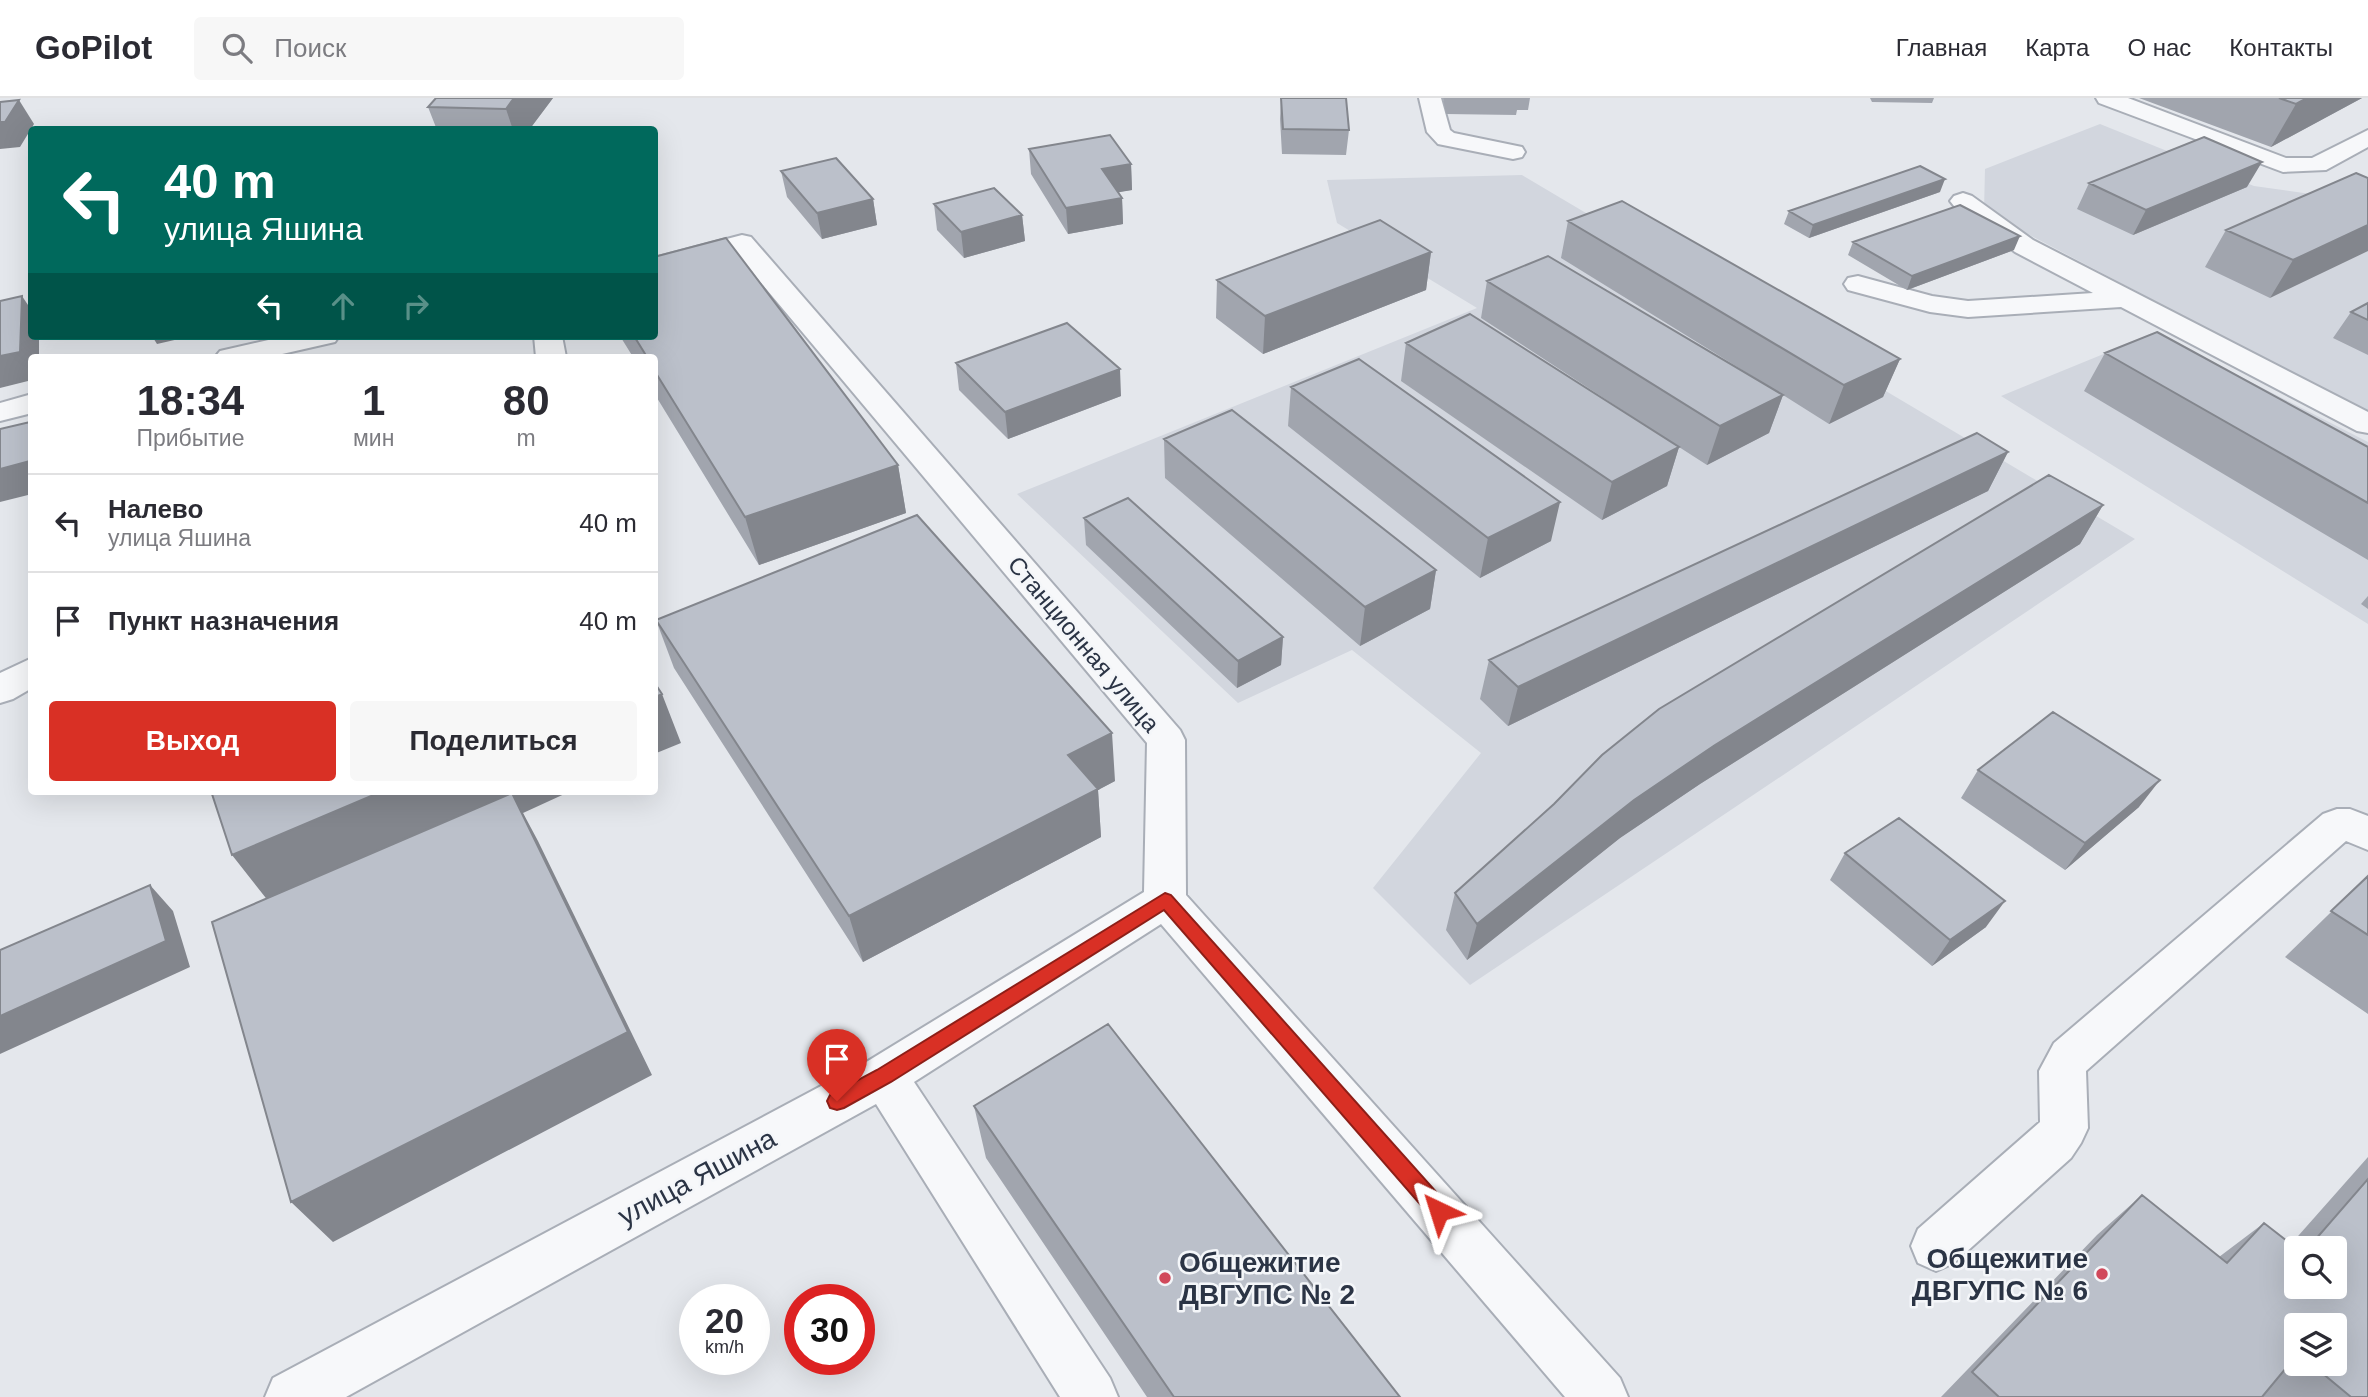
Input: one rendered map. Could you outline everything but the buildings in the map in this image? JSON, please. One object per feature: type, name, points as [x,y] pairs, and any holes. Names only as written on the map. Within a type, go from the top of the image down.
[{"type":"street","points":[[1430,98],[1439,132],[1446,139],[1513,152]]},
{"type":"street","points":[[2107,98],[2283,165],[2317,166],[2368,137]]},
{"type":"street","points":[[1963,201],[2024,246],[2368,424]]},
{"type":"street","name":"Станционная улица","points":[[658,264],[742,243],[1166,740],[1165,900]]},
{"type":"street","points":[[1858,285],[1930,304],[1968,309],[2122,299]]},
{"type":"street","points":[[244,354],[307,340]]},
{"type":"street","points":[[0,412],[28,404]]},
{"type":"street","points":[[0,690],[28,673]]},
{"type":"street","points":[[1936,1246],[2054,1142],[2064,1128],[2062,1071],[2070,1057],[2337,825],[2350,825],[2368,834]]},
{"type":"street","points":[[1165,900],[1601,1397]]},
{"type":"street","name":"улица Яшина","points":[[292,1397],[884,1076],[1165,900]]},
{"type":"street","points":[[884,1076],[1091,1397]]},
{"type":"shaded area","points":[[2100,124],[2254,186],[2368,202],[2368,413],[1984,211],[1985,169]]},
{"type":"shaded area","points":[[1522,175],[2135,539],[1470,985],[1373,888],[1481,753],[1352,650],[1238,703],[1017,494],[1477,308],[1337,223],[1327,180]]},
{"type":"shaded area","points":[[2155,333],[2368,442],[2368,624],[2001,396]]},
{"type":"place","name":"Общежитие ДВГУПС № 6","points":[[2102,1274]]},
{"type":"place","name":"Общежитие ДВГУПС № 2","points":[[1165,1278]]},
{"type":"route","points":[[837,1101],[884,1076],[1165,900],[1439,1211]]}]
